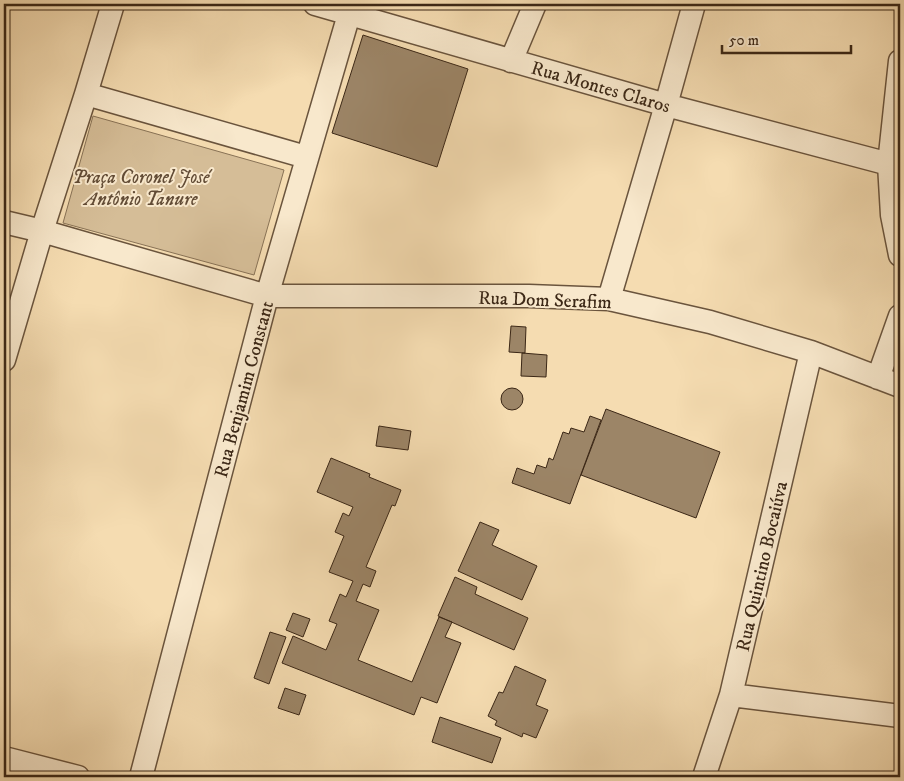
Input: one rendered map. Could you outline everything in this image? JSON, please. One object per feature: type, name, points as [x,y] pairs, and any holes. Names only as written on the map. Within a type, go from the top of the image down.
[{"type":"street","points":[[4,357],[113,4]]},
{"type":"street","name":"Rua Montes Claros","points":[[316,4],[350,9],[512,61],[666,105],[889,164]]},
{"type":"street","points":[[512,61],[535,4]]},
{"type":"street","points":[[609,299],[694,4]]},
{"type":"street","name":"Rua Benjamim Constant","points":[[141,777],[267,296],[350,9]]},
{"type":"street","points":[[900,61],[889,164],[892,215],[900,255]]},
{"type":"street","points":[[86,94],[306,157]]},
{"type":"street","points":[[4,222],[42,231],[267,296]]},
{"type":"street","name":"Rua Dom Serafim","points":[[267,296],[529,296],[609,299],[710,322],[811,352],[900,386]]},
{"type":"street","points":[[878,378],[900,316]]},
{"type":"street","name":"Rua Quintino Bocaiúva","points":[[704,777],[731,695],[811,352]]},
{"type":"street","points":[[731,695],[900,716]]},
{"type":"street","points":[[4,758],[78,777]]},
{"type":"green space","name":"Praça Coronel José Antônio Tanure","points":[[93,116],[284,170],[254,275],[63,223]]},
{"type":"building","points":[[363,35],[468,69],[437,167],[332,133]]},
{"type":"building","points":[[511,326],[526,327],[525,353],[509,352]]},
{"type":"building","points":[[522,353],[547,355],[546,377],[521,376]]},
{"type":"building","points":[[512,388],[520,391],[523,399],[520,407],[512,410],[504,407],[501,399],[504,391]]},
{"type":"building","points":[[606,409],[720,452],[696,518],[581,475]]},
{"type":"building","points":[[590,416],[601,420],[570,504],[512,483],[517,468],[534,474],[537,465],[546,468],[549,458],[553,460],[563,432],[569,434],[571,428],[584,432]]},
{"type":"building","points":[[379,426],[411,431],[408,450],[376,446]]},
{"type":"building","points":[[331,458],[370,474],[369,477],[401,490],[395,506],[392,505],[366,567],[376,571],[370,587],[363,584],[356,601],[379,610],[358,660],[412,682],[439,617],[452,622],[445,637],[461,643],[437,703],[421,697],[414,715],[282,663],[293,636],[326,650],[337,624],[329,621],[340,594],[346,597],[353,581],[329,572],[344,536],[335,532],[343,513],[349,516],[353,507],[317,492]]},
{"type":"building","points":[[480,522],[499,530],[492,545],[537,566],[522,600],[458,571]]},
{"type":"building","points":[[455,577],[477,587],[475,594],[528,618],[514,650],[438,616]]},
{"type":"building","points":[[293,613],[310,619],[303,637],[286,630]]},
{"type":"building","points":[[270,632],[286,637],[269,684],[254,678]]},
{"type":"building","points":[[515,666],[546,680],[536,705],[548,710],[536,738],[523,733],[522,737],[495,725],[497,721],[488,716],[499,692],[503,693]]},
{"type":"building","points":[[285,688],[306,695],[299,715],[278,708]]},
{"type":"building","points":[[440,717],[501,738],[492,763],[432,742]]}]
